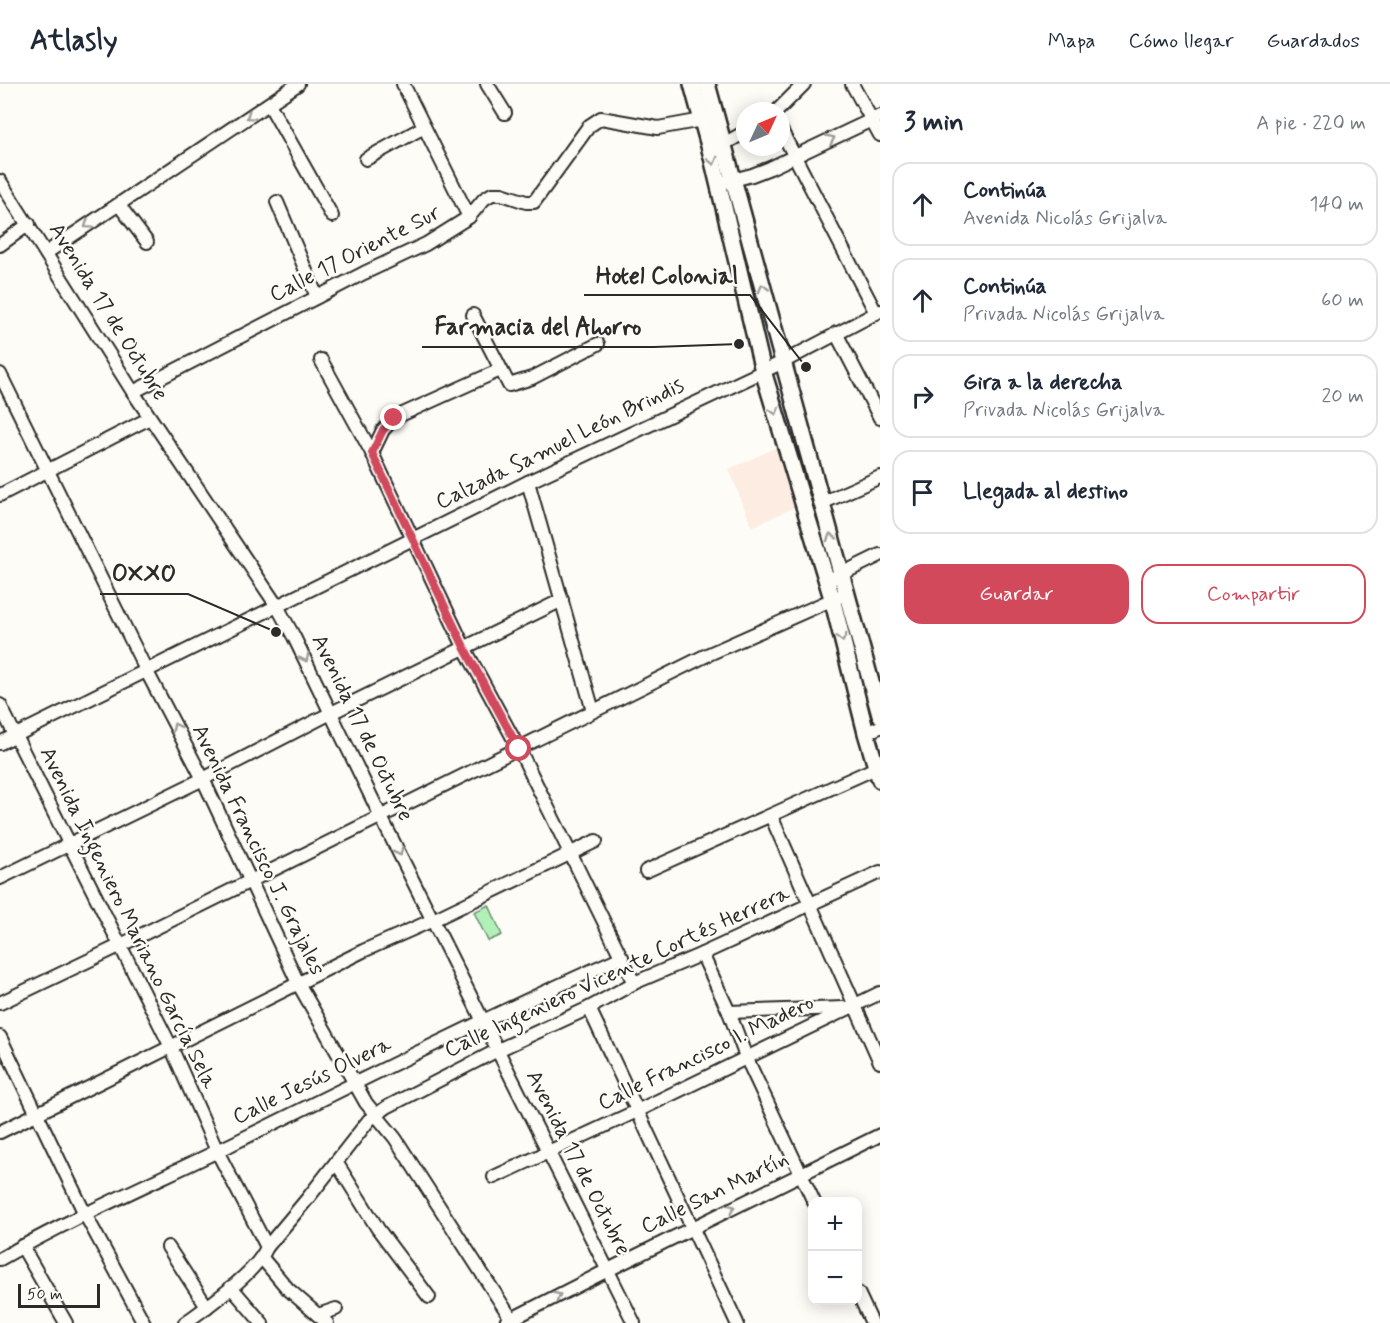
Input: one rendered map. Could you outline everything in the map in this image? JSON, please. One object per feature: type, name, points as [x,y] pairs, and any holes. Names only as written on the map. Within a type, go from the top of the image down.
[{"type":"main road","points":[[692,84],[702,120],[726,182],[783,362],[822,503],[841,574],[839,596],[855,691],[873,730],[878,774]]},
{"type":"main road","points":[[707,84],[724,144],[726,182],[763,371],[826,581],[839,596],[876,682],[880,715]]},
{"type":"street","points":[[46,254],[298,84]]},
{"type":"street","points":[[403,84],[469,217]]},
{"type":"street","points":[[487,84],[505,113]]},
{"type":"street","points":[[786,102],[804,84]]},
{"type":"street","points":[[852,84],[876,118],[880,135]]},
{"type":"street","points":[[269,104],[332,216]]},
{"type":"street","name":"Calle 17 Oriente Sur","points":[[133,392],[317,297],[426,244],[469,217],[484,199],[492,194],[502,194],[526,202],[534,202],[589,126],[601,118],[658,128],[702,120]]},
{"type":"street","points":[[726,182],[752,175],[876,118]]},
{"type":"street","points":[[366,159],[424,127]]},
{"type":"street","points":[[724,144],[736,137]]},
{"type":"street","points":[[790,149],[878,312]]},
{"type":"street","name":"Avenida 17 de Octubre","points":[[0,181],[133,392],[277,606],[634,1323]]},
{"type":"street","points":[[277,202],[317,297]]},
{"type":"street","points":[[119,204],[147,242]]},
{"type":"street","points":[[0,245],[29,224]]},
{"type":"street","name":"Calzada Samuel León Brindis","points":[[0,743],[412,538],[783,362],[878,312]]},
{"type":"street","points":[[473,315],[509,385],[532,378],[598,344]]},
{"type":"street","points":[[836,333],[880,418]]},
{"type":"street","points":[[321,360],[372,453],[465,649],[519,749],[634,983]]},
{"type":"street","points":[[372,453],[383,430],[394,418],[500,370]]},
{"type":"street","name":"Avenida Francisco J. Grajales","points":[[0,374],[146,670],[203,779],[298,983],[353,1083],[374,1115],[395,1138],[510,1322]]},
{"type":"street","points":[[0,495],[150,418]]},
{"type":"street","points":[[822,503],[880,477]]},
{"type":"street","points":[[528,482],[593,711]]},
{"type":"street","points":[[826,581],[880,555]]},
{"type":"street","points":[[0,1003],[709,654],[839,596]]},
{"type":"street","points":[[0,878],[562,600]]},
{"type":"street","points":[[855,691],[876,682]]},
{"type":"street","name":"Avenida Ingeniero Mariano García Sela","points":[[0,705],[171,1047],[264,1253],[288,1289],[322,1319]]},
{"type":"street","points":[[646,871],[771,816],[878,774]]},
{"type":"street","points":[[771,816],[853,1006],[880,1062]]},
{"type":"street","points":[[0,1132],[298,983],[596,841]]},
{"type":"street","name":"Calle Ingeniero Vicente Cortés Herrera","points":[[374,1115],[498,1050],[589,1008],[634,983],[880,872]]},
{"type":"street","points":[[702,954],[729,1012],[746,1057],[812,1197]]},
{"type":"street","name":"Calle Jesús Olvera","points":[[0,1259],[85,1214],[353,1083],[484,1022],[550,988],[622,957]]},
{"type":"street","name":"Calle Francisco I. Madero","points":[[494,1177],[880,993]]},
{"type":"street","points":[[729,1012],[853,1006]]},
{"type":"street","points":[[589,1008],[737,1323]]},
{"type":"street","points":[[0,1037],[85,1214],[144,1323]]},
{"type":"street","points":[[185,1323],[231,1287],[264,1253],[374,1115]]},
{"type":"street","name":"Calle San Martín","points":[[510,1322],[608,1270],[880,1135]]},
{"type":"street","points":[[336,1162],[378,1229],[429,1297]]},
{"type":"street","points":[[22,1246],[66,1323]]},
{"type":"street","points":[[168,1247],[207,1307]]},
{"type":"street","points":[[231,1287],[262,1323]]},
{"type":"street","points":[[862,1302],[872,1323]]},
{"type":"street","points":[[322,1319],[336,1309]]},
{"type":"shaded area","points":[[780,446],[797,506],[752,527],[729,469]]},
{"type":"green space","points":[[489,905],[502,935],[488,941],[474,912]]},
{"type":"place","name":"Farmacia del Ahorro","points":[[739,344]]},
{"type":"place","name":"Hotel Colonial","points":[[806,367]]},
{"type":"place","name":"OXXO","points":[[276,632]]},
{"type":"route","points":[[394,418],[383,430],[372,453],[465,649],[519,749]]}]
